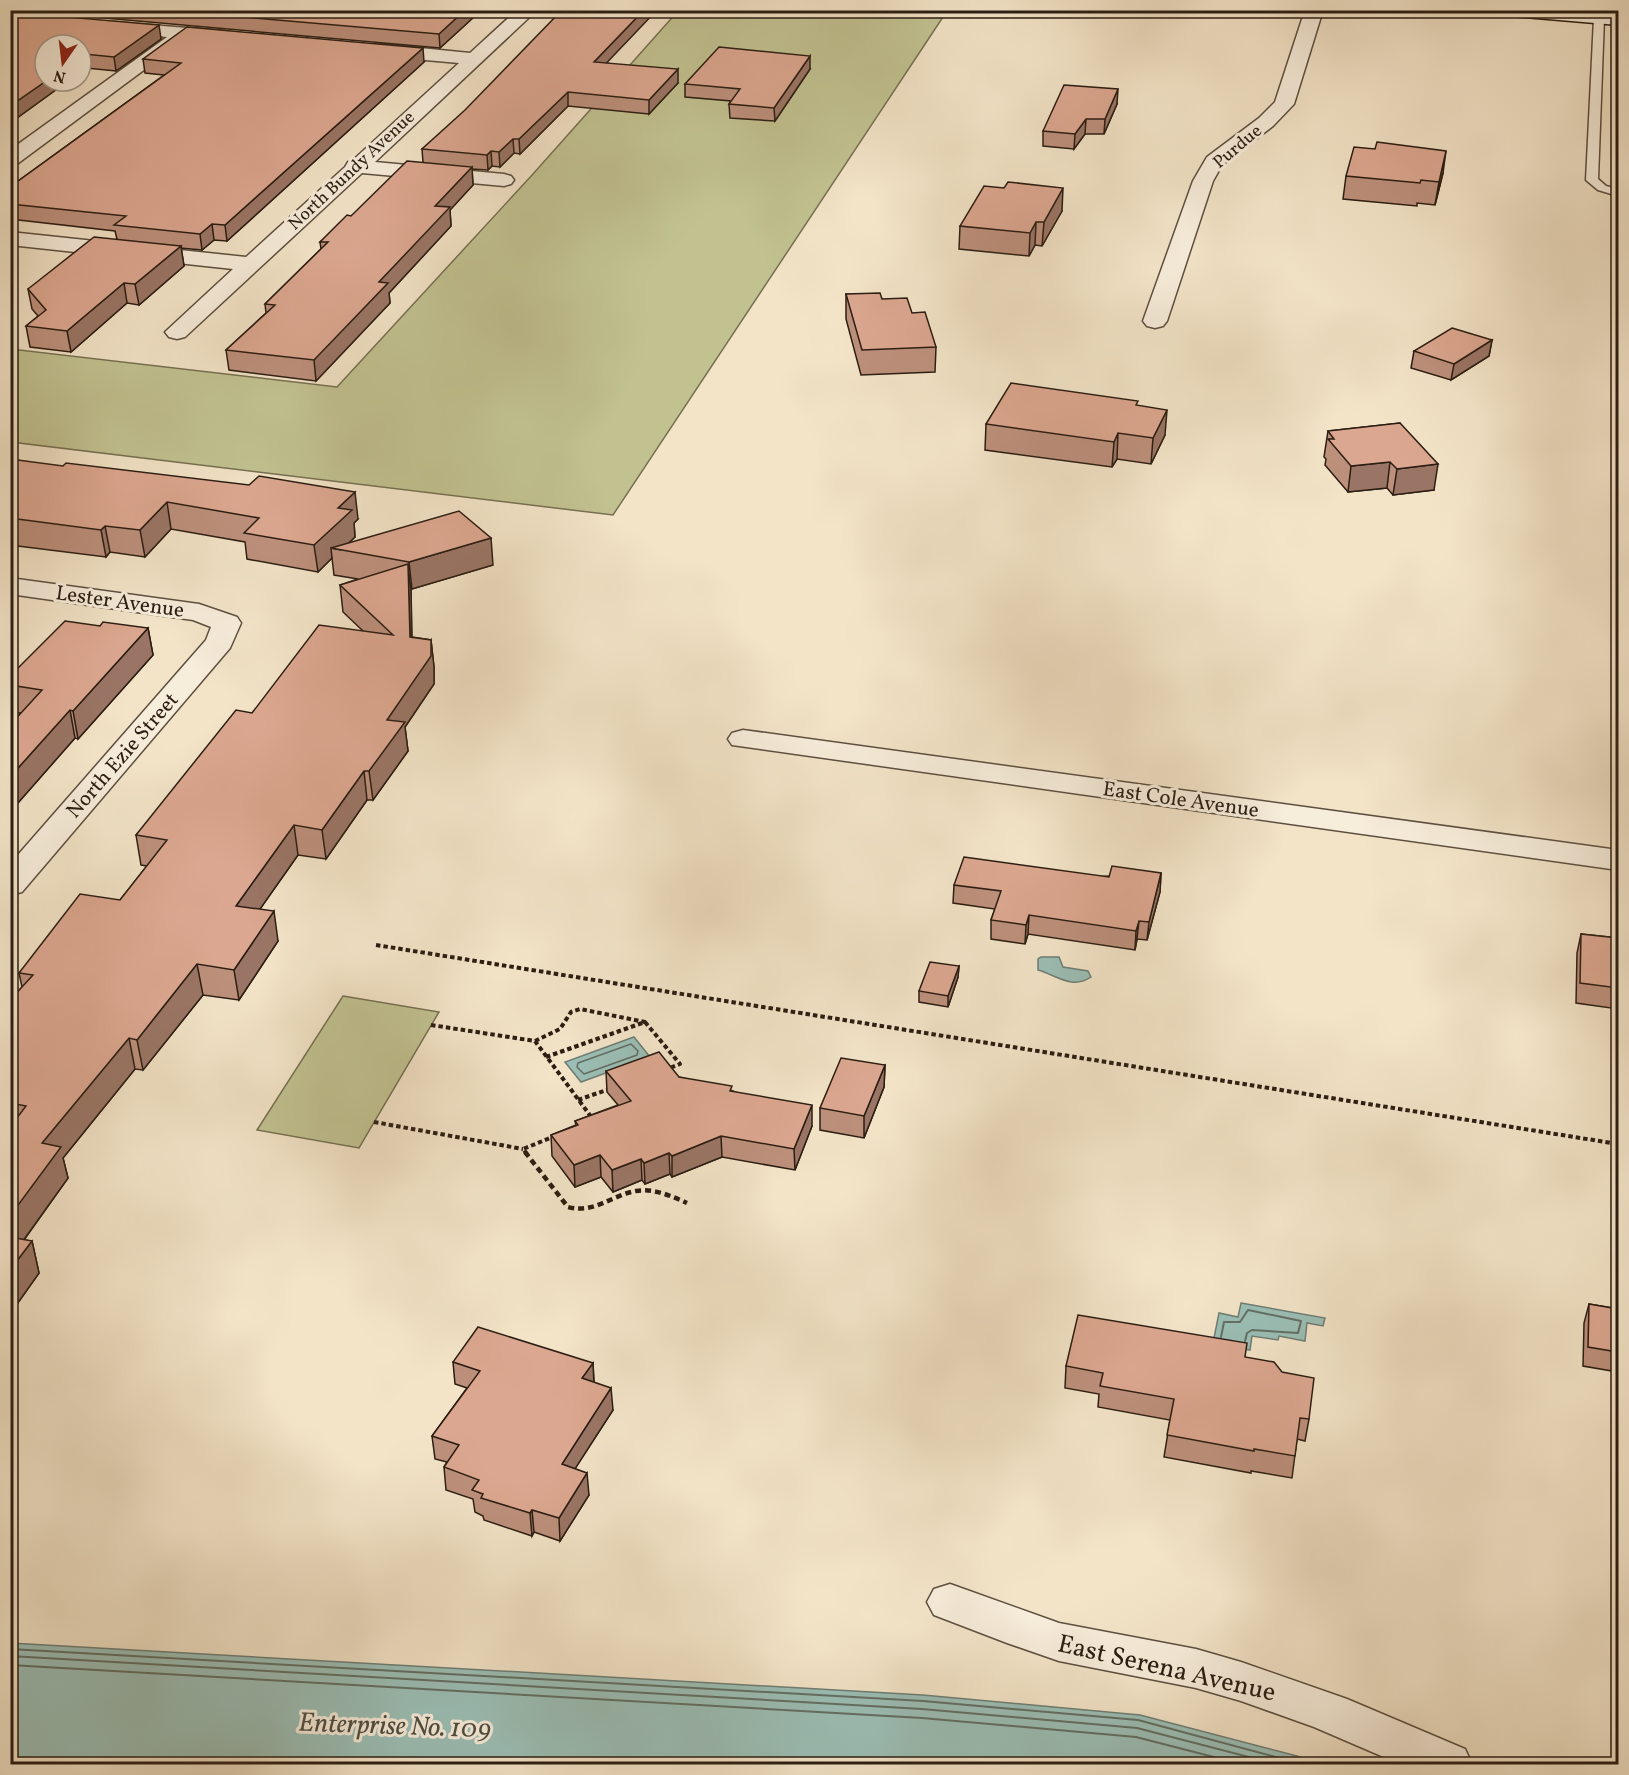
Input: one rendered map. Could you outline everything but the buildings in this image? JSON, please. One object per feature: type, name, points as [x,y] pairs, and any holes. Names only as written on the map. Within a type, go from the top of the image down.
[{"type":"street","name":"North Bundy Avenue","points":[[177,332],[355,166],[528,10]]},
{"type":"street","name":"Purdue","points":[[1155,321],[1203,181],[1214,161],[1266,122],[1284,104],[1314,10]]},
{"type":"street","points":[[1499,10],[1618,20]]},
{"type":"street","points":[[92,25],[243,38]]},
{"type":"street","points":[[10,160],[185,33]]},
{"type":"street","points":[[358,48],[473,59]]},
{"type":"street","points":[[355,166],[504,180]]},
{"type":"street","points":[[10,238],[250,264]]},
{"type":"street","name":"Lester Avenue","points":[[10,586],[199,612],[227,623]]},
{"type":"street","name":"North Ezie Street","points":[[10,885],[220,642],[227,623]]},
{"type":"street","name":"East Cole Avenue","points":[[743,739],[1618,860]]},
{"type":"street","name":"East Serena Avenue","points":[[950,1602],[1026,1634],[1095,1651],[1207,1671],[1288,1696],[1448,1764]]},
{"type":"lane","points":[[1599,18],[1592,180],[1602,188],[1618,193]]},
{"type":"path","points":[[376,945],[1618,1144]]},
{"type":"path","points":[[431,1025],[535,1041],[560,1029],[571,1012],[580,1009],[645,1022],[680,1064],[657,1072]]},
{"type":"path","points":[[546,1057],[645,1022]]},
{"type":"path","points":[[535,1041],[594,1121],[584,1125]]},
{"type":"path","points":[[578,1100],[623,1084]]},
{"type":"path","points":[[374,1122],[523,1149],[564,1133]]},
{"type":"path","points":[[523,1149],[568,1207],[574,1209],[587,1209],[634,1191],[660,1192],[687,1203]]},
{"type":"green space","points":[[678,11],[947,11],[613,515],[11,442],[11,349],[337,387],[533,174]]},
{"type":"green space","points":[[343,996],[439,1012],[359,1148],[257,1130]]},
{"type":"water","points":[[1059,957],[1063,967],[1088,971],[1091,977],[1084,981],[1071,982],[1038,970],[1038,959]]},
{"type":"water","points":[[634,1037],[650,1057],[581,1082],[565,1062]]},
{"type":"water","points":[[1241,1303],[1325,1318],[1323,1326],[1307,1323],[1305,1341],[1279,1336],[1278,1340],[1252,1336],[1250,1350],[1213,1343],[1219,1313],[1238,1317]]},
{"type":"water","name":"Enterprise No. 109","points":[[10,1643],[923,1695],[1140,1715],[1297,1756],[1318,1764],[11,1764]]}]
